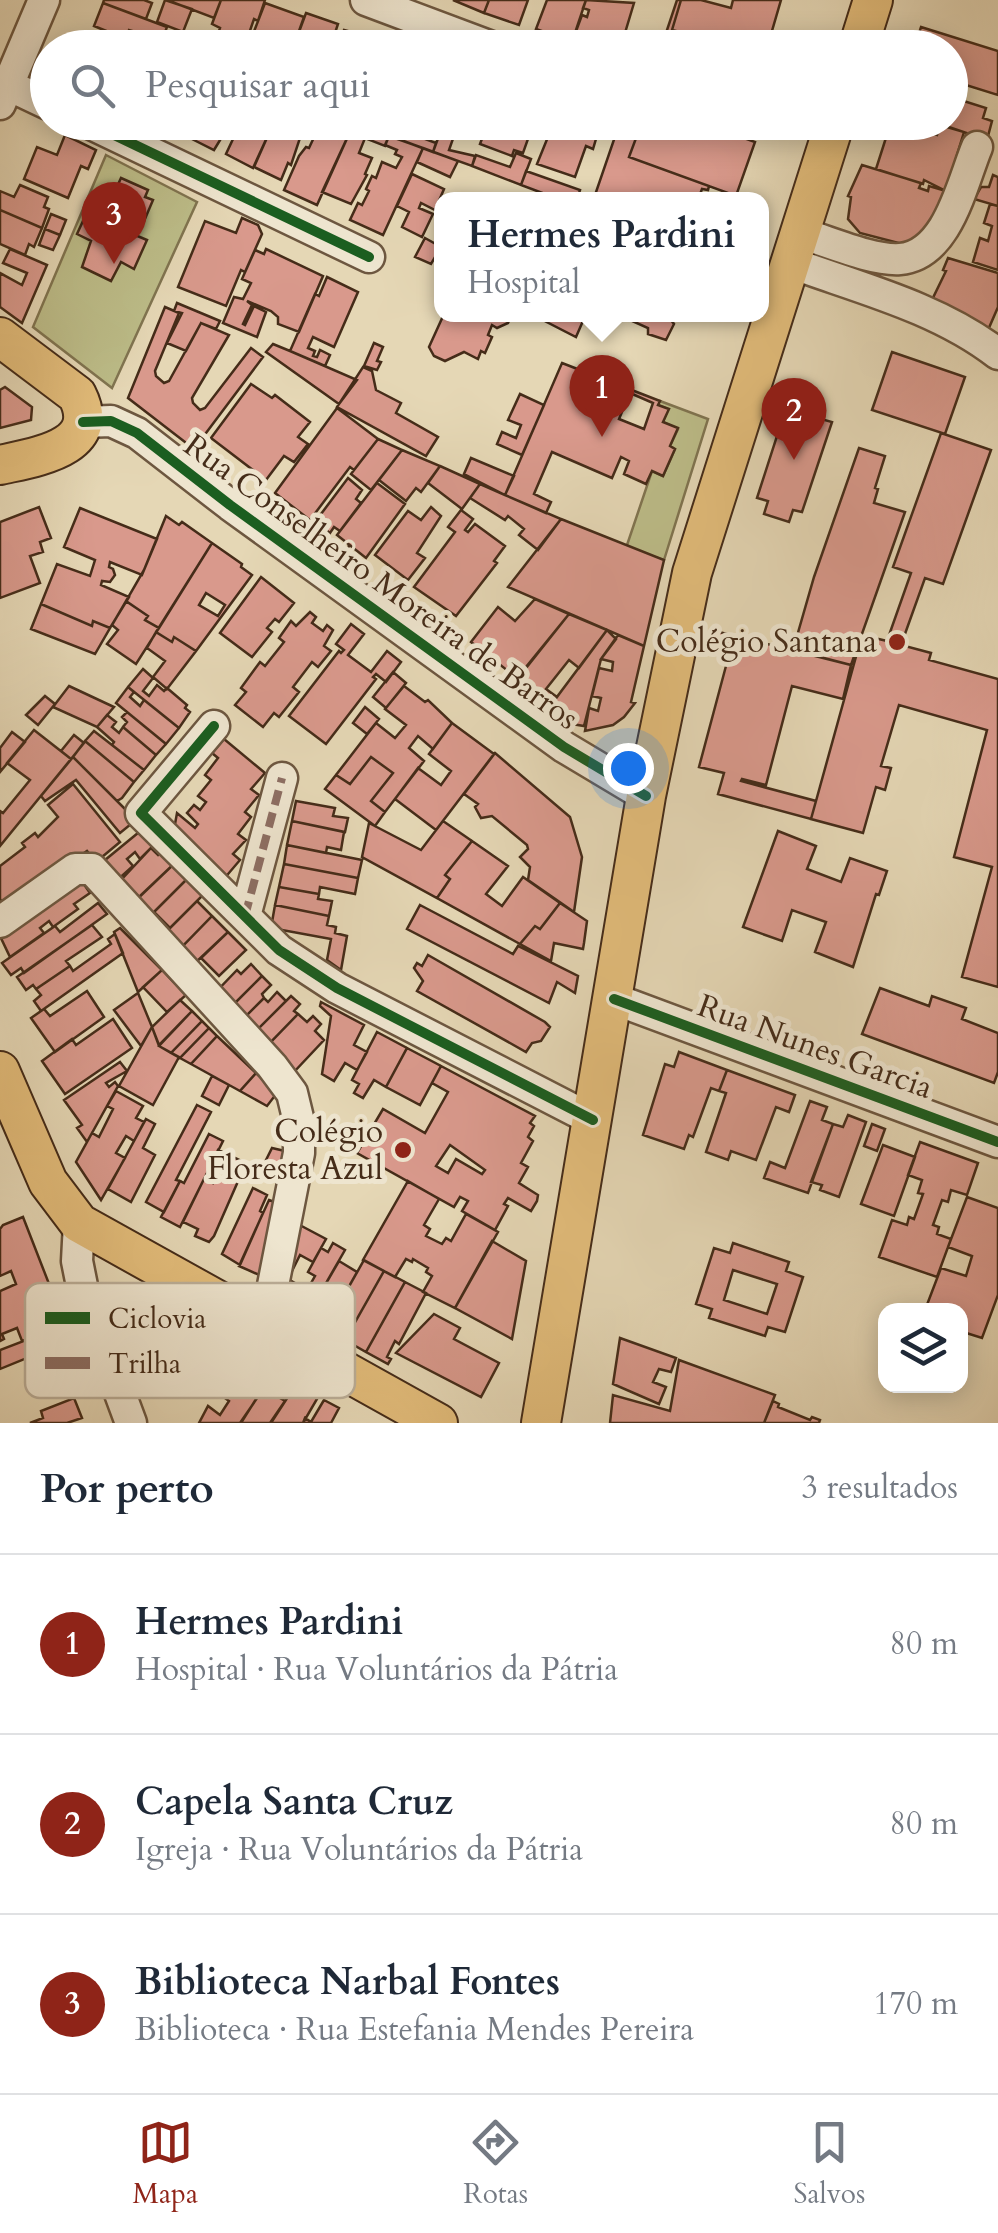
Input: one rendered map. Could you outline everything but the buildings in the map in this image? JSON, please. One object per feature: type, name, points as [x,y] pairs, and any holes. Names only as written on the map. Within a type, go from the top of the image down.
[{"type":"main road","points":[[864,30],[873,0]]},
{"type":"main road","points":[[541,1423],[646,796],[692,574],[829,140]]},
{"type":"main road","points":[[0,338],[77,396],[83,422],[76,436],[54,452],[0,465]]},
{"type":"main road","points":[[0,1071],[48,1182],[79,1223],[187,1283]]},
{"type":"main road","points":[[355,1376],[438,1423]]},
{"type":"street","points":[[31,30],[44,0]]},
{"type":"street","points":[[366,0],[446,30]]},
{"type":"street","points":[[30,33],[4,94],[30,100]]},
{"type":"street","points":[[125,140],[369,257]]},
{"type":"street","points":[[795,248],[892,258],[918,254],[932,244],[944,226],[977,147]]},
{"type":"street","points":[[795,248],[942,320],[998,354]]},
{"type":"street","name":"Rua Conselheiro Moreira de Barros","points":[[83,422],[111,421],[137,433],[564,747],[646,796]]},
{"type":"street","points":[[214,726],[141,812],[279,950],[337,988],[593,1120]]},
{"type":"street","points":[[245,916],[282,778]]},
{"type":"street","points":[[0,922],[75,869],[92,869],[272,1066],[292,1093],[299,1122],[300,1154],[274,1283]]},
{"type":"street","name":"Rua Nunes Garcia","points":[[614,999],[998,1142]]},
{"type":"street","points":[[79,1223],[77,1261],[81,1283]]},
{"type":"street","points":[[123,1398],[132,1423]]},
{"type":"green space","points":[[106,155],[197,202],[112,388],[33,327]]},
{"type":"green space","points":[[660,401],[708,419],[664,560],[626,548],[652,471],[663,476],[675,449],[670,446],[678,429],[663,422],[668,409],[658,405]]},
{"type":"marked path","points":[[245,916],[282,778]]},
{"type":"cycle path","points":[[125,140],[369,257]]},
{"type":"cycle path","points":[[83,422],[111,421],[137,433],[564,747],[646,796]]},
{"type":"cycle path","points":[[214,726],[141,813],[279,950],[337,988],[593,1120]]},
{"type":"cycle path","points":[[614,999],[998,1142]]},
{"type":"place","name":"Biblioteca Narbal Fontes","points":[[114,264]]},
{"type":"place","name":"Hermes Pardini","points":[[602,437]]},
{"type":"place","name":"Capela Santa Cruz","points":[[794,460]]},
{"type":"place","name":"Colégio Santana","points":[[897,642]]},
{"type":"place","name":"Colégio Floresta Azul","points":[[403,1150]]}]
